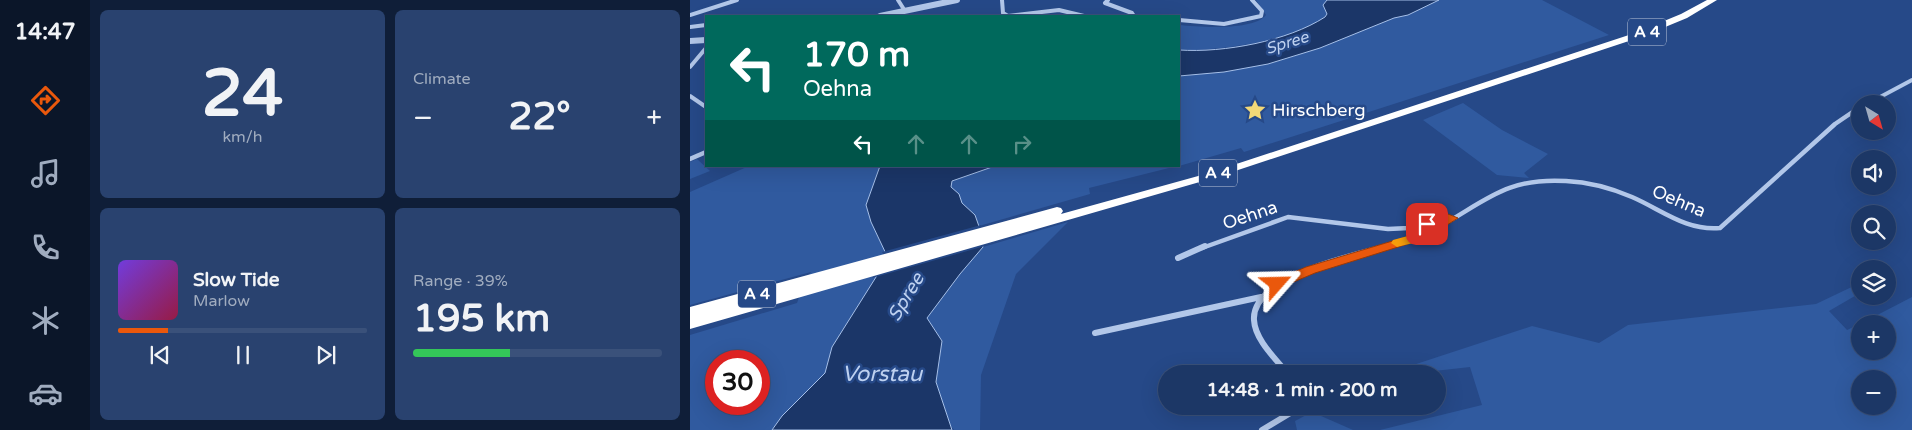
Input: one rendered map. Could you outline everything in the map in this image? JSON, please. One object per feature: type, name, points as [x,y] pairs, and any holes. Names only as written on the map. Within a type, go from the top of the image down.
[{"type":"highway","name":"A 4","points":[[690,323],[823,281],[1035,221],[1212,175],[1628,32],[1675,13],[1700,0]]},
{"type":"highway","name":"A 4","points":[[1415,105],[1638,35],[1684,16],[1713,0]]},
{"type":"highway","name":"A 4","points":[[690,313],[823,281]]},
{"type":"street","points":[[690,15],[737,0]]},
{"type":"street","points":[[898,0],[905,11]]},
{"type":"street","points":[[885,15],[957,0]]},
{"type":"street","points":[[1002,0],[1004,13],[1007,15]]},
{"type":"street","points":[[1108,0],[1105,3],[1132,12],[1134,15]]},
{"type":"street","points":[[1180,20],[1214,24],[1258,18],[1263,14],[1252,0]]},
{"type":"street","points":[[1017,15],[1062,10],[1080,15]]},
{"type":"street","points":[[690,27],[705,25]]},
{"type":"street","points":[[690,41],[705,40]]},
{"type":"street","points":[[690,67],[705,49]]},
{"type":"street","points":[[1884,95],[1912,80]]},
{"type":"street","points":[[690,96],[705,107]]},
{"type":"street","name":"Oehna","points":[[1095,333],[1261,297],[1277,284],[1296,275],[1371,250],[1423,236],[1510,186],[1533,181],[1556,181],[1593,185],[1630,196],[1695,227],[1720,228],[1835,124],[1851,113]]},
{"type":"street","points":[[690,159],[705,152]]},
{"type":"street","name":"Oehna","points":[[1178,258],[1230,236],[1263,227],[1288,217],[1388,229],[1409,228],[1448,217],[1452,218]]},
{"type":"street","points":[[1261,297],[1254,311],[1255,324],[1259,335],[1281,365]]},
{"type":"street","points":[[1262,430],[1287,415]]},
{"type":"shaded area","points":[[1256,0],[1327,0],[1323,5],[1327,14],[1316,23],[1300,31],[1235,46],[1180,50],[1180,25],[1200,27],[1238,26],[1250,24],[1266,15]]},
{"type":"shaded area","points":[[1439,0],[1542,0],[1609,35],[1244,152],[1241,148],[1180,166],[1180,76],[1224,72],[1268,64],[1320,48],[1394,18],[1408,15]]},
{"type":"shaded area","points":[[1463,103],[1502,130],[1548,154],[1524,173],[1529,178],[1497,175],[1423,120]]},
{"type":"shaded area","points":[[697,159],[710,171],[690,179],[690,162]]},
{"type":"shaded area","points":[[747,167],[880,167],[875,182],[871,222],[888,258],[832,347],[825,373],[782,416],[772,430],[690,430],[690,335],[797,303],[805,281],[811,272],[690,305],[690,192]]},
{"type":"shaded area","points":[[992,167],[1173,167],[1089,188],[1090,194],[979,226],[956,192],[950,187],[952,181]]},
{"type":"shaded area","points":[[1068,222],[1016,274],[981,375],[980,430],[954,430],[947,421],[936,382],[942,341],[927,318],[983,247]]},
{"type":"shaded area","points":[[1851,287],[1851,298],[1829,311],[1847,330],[1851,328],[1851,360],[1896,360],[1896,315],[1877,315],[1912,297],[1912,430],[1380,430],[1482,405],[1470,367],[1446,370],[1446,365],[1413,365],[1532,326],[1599,343],[1628,325],[1816,304]]},
{"type":"shaded area","points":[[1306,415],[1319,415],[1353,430],[1297,430],[1295,421]]},
{"type":"water","name":"Spree","points":[[1327,0],[1439,0],[1408,15],[1394,18],[1320,48],[1268,64],[1224,72],[1180,76],[1180,50],[1235,47],[1274,39],[1293,33],[1325,17],[1327,14],[1323,5]]},
{"type":"water","name":"Vorstau","points":[[880,167],[992,167],[952,181],[951,187],[959,194],[962,203],[975,215],[981,232],[983,247],[927,318],[942,341],[936,382],[952,430],[772,430],[782,416],[825,373],[832,347],[888,258],[871,222],[866,205]]},
{"type":"pier","points":[[981,225],[985,246],[872,278],[885,258],[882,252]]},
{"type":"slow traffic","points":[[1397,243],[1423,236],[1438,228]]},
{"type":"place","name":"Hirschberg","points":[[1255,110]]},
{"type":"route","points":[[1277,284],[1311,270],[1371,250],[1423,236],[1452,218],[1448,217],[1427,224]]}]
